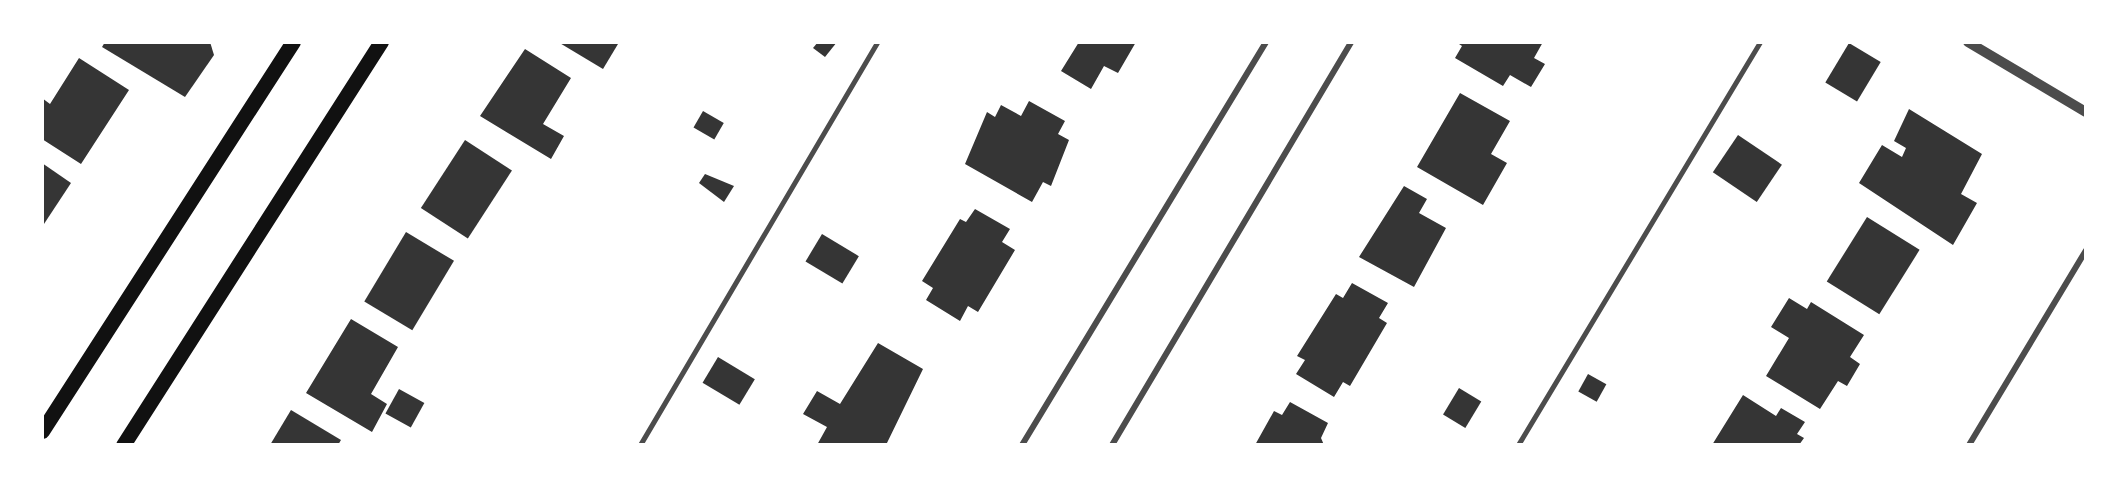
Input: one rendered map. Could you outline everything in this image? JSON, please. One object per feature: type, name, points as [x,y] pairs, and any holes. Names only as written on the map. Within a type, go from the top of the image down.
[{"type":"main road","points":[[42,431],[293,42]]},
{"type":"main road","points":[[123,445],[381,42]]},
{"type":"street","points":[[1022,445],[1266,42]]},
{"type":"street","points":[[1112,445],[1351,42]]},
{"type":"street","points":[[1968,42],[2086,112]]},
{"type":"street","points":[[1969,445],[2086,250]]},
{"type":"lane","points":[[640,445],[877,42]]},
{"type":"lane","points":[[1518,445],[1760,42]]},
{"type":"building","points":[[105,42],[210,42],[214,55],[185,97],[102,47]]},
{"type":"building","points":[[558,42],[615,42],[618,44],[603,69]]},
{"type":"building","points":[[818,42],[837,42],[825,57],[813,48]]},
{"type":"building","points":[[1079,42],[1136,42],[1118,73],[1104,66],[1091,89],[1061,71]]},
{"type":"building","points":[[1456,42],[1543,42],[1534,58],[1545,64],[1531,87],[1510,75],[1503,86],[1455,58],[1462,46]]},
{"type":"building","points":[[1849,43],[1881,62],[1857,101],[1825,82]]},
{"type":"building","points":[[525,49],[571,78],[543,124],[564,136],[551,159],[480,116]]},
{"type":"building","points":[[79,58],[129,90],[81,164],[42,139],[42,98],[50,104]]},
{"type":"building","points":[[1460,93],[1510,121],[1491,154],[1507,163],[1483,205],[1417,167]]},
{"type":"building","points":[[1029,101],[1065,121],[1058,134],[1069,140],[1051,186],[1043,182],[1032,202],[965,164],[987,112],[995,117],[1001,105],[1021,116]]},
{"type":"building","points":[[1909,109],[1982,154],[1961,194],[1977,203],[1953,245],[1859,183],[1882,145],[1902,157],[1906,148],[1894,141]]},
{"type":"building","points":[[703,111],[724,123],[714,139],[694,127]]},
{"type":"building","points":[[1738,135],[1782,165],[1757,202],[1713,172]]},
{"type":"building","points":[[465,140],[512,170],[468,238],[421,208]]},
{"type":"building","points":[[42,163],[71,183],[42,227]]},
{"type":"building","points":[[705,174],[734,186],[724,202],[699,183]]},
{"type":"building","points":[[1404,186],[1427,199],[1419,213],[1446,228],[1414,287],[1359,257]]},
{"type":"building","points":[[975,209],[1010,229],[1002,242],[1015,250],[978,312],[968,306],[960,321],[926,300],[933,288],[922,281],[960,219],[966,222]]},
{"type":"building","points":[[1867,217],[1920,250],[1879,314],[1827,281]]},
{"type":"building","points":[[406,232],[454,261],[412,330],[364,301]]},
{"type":"building","points":[[822,234],[859,256],[842,284],[806,261]]},
{"type":"building","points":[[1352,283],[1388,303],[1379,318],[1387,323],[1350,386],[1343,382],[1334,397],[1296,374],[1305,360],[1297,356],[1336,294],[1343,298]]},
{"type":"building","points":[[1789,298],[1807,309],[1811,302],[1864,335],[1850,357],[1860,364],[1847,386],[1838,381],[1820,409],[1766,376],[1789,338],[1771,327]]},
{"type":"building","points":[[351,319],[398,347],[371,394],[387,404],[372,432],[306,393]]},
{"type":"building","points":[[878,343],[923,369],[886,445],[817,445],[827,427],[803,414],[817,391],[840,404]]},
{"type":"building","points":[[718,357],[755,379],[739,405],[703,383]]},
{"type":"building","points":[[1588,374],[1606,384],[1597,402],[1578,391]]},
{"type":"building","points":[[1459,388],[1481,401],[1465,428],[1443,415]]},
{"type":"building","points":[[399,389],[424,403],[411,428],[385,413]]},
{"type":"building","points":[[1743,395],[1776,416],[1781,408],[1805,422],[1797,434],[1804,438],[1799,445],[1712,445]]},
{"type":"building","points":[[1290,402],[1328,423],[1321,438],[1324,445],[1255,445],[1274,411],[1282,415]]},
{"type":"building","points":[[291,410],[341,440],[338,445],[270,445]]}]
